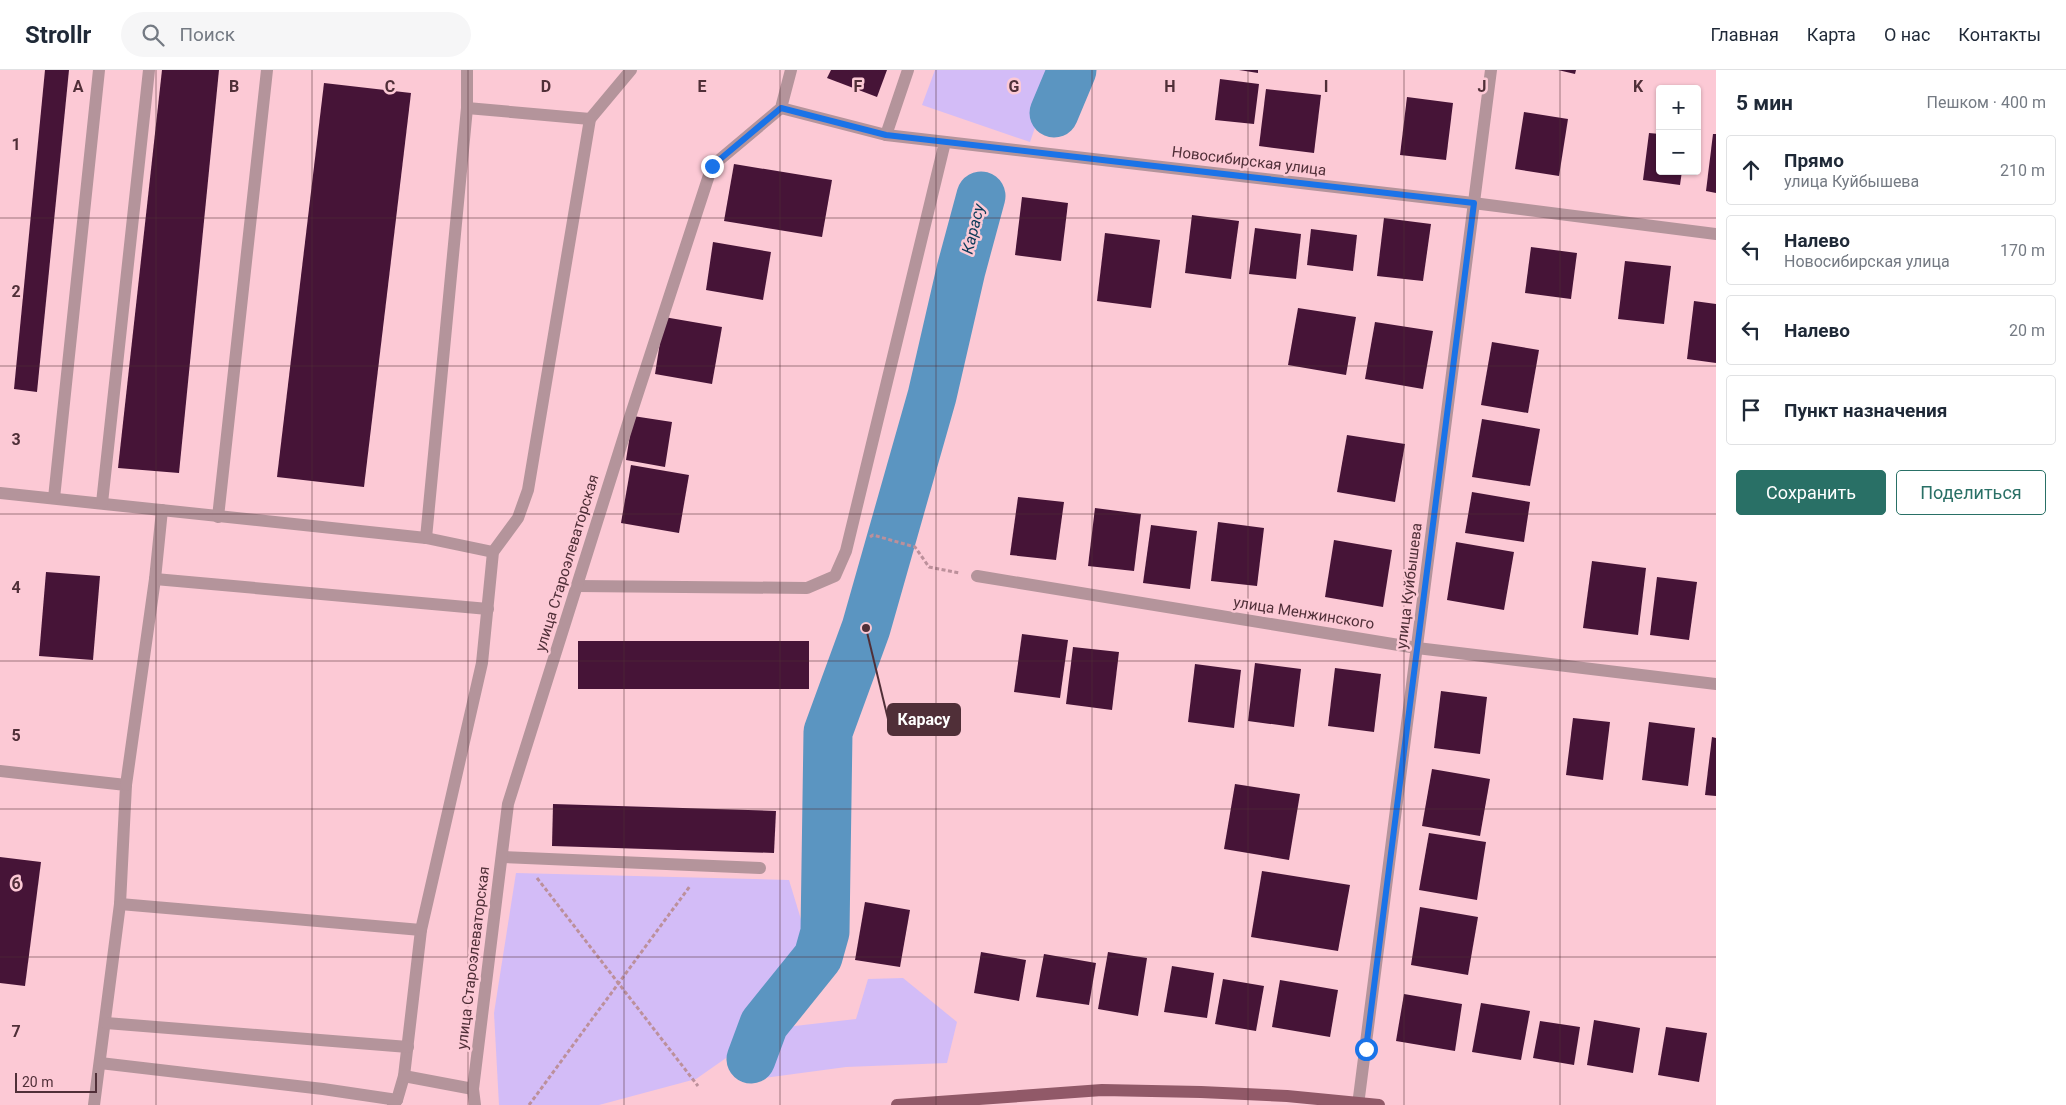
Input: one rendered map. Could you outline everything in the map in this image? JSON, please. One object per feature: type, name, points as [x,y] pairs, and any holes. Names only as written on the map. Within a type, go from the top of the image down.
[{"type":"main road","points":[[897,1105],[1102,1090],[1201,1092],[1379,1105]]},
{"type":"street","points":[[54,498],[99,70]]},
{"type":"street","points":[[102,503],[149,70]]},
{"type":"street","points":[[218,517],[266,70]]},
{"type":"street","points":[[426,538],[467,108],[467,70]]},
{"type":"street","points":[[100,1064],[323,1089],[395,1102],[404,1076],[421,930],[482,663],[492,552],[518,518],[528,490],[590,119],[630,70]]},
{"type":"street","points":[[781,108],[791,70]]},
{"type":"street","points":[[886,135],[908,70]]},
{"type":"street","name":"улица Куйбышева","points":[[1358,1104],[1491,70]]},
{"type":"street","points":[[467,108],[590,119]]},
{"type":"street","name":"Новосибирская улица","points":[[781,108],[886,135],[1474,203],[1716,234]]},
{"type":"street","name":"улица Староэлеваторская","points":[[475,1105],[473,1089],[508,804],[712,166],[781,108]]},
{"type":"street","points":[[577,586],[806,588],[835,576],[846,551],[945,142]]},
{"type":"street","points":[[0,493],[426,538],[492,552]]},
{"type":"street","points":[[94,1105],[120,904],[126,785],[155,579],[162,510]]},
{"type":"street","name":"улица Менжинского","points":[[977,576],[1417,648],[1716,684]]},
{"type":"street","points":[[155,579],[488,609]]},
{"type":"street","points":[[0,771],[126,785]]},
{"type":"street","points":[[502,857],[760,868]]},
{"type":"street","points":[[120,904],[421,930]]},
{"type":"street","points":[[106,1023],[408,1047]]},
{"type":"street","points":[[404,1076],[473,1089]]},
{"type":"path","points":[[873,536],[914,547],[929,567],[977,576]]},
{"type":"path","points":[[521,858],[698,1086]]},
{"type":"path","points":[[529,1105],[704,866]]},
{"type":"shaded area","points":[[935,70],[1055,70],[1030,142],[922,105]]},
{"type":"shaded area","points":[[516,873],[789,880],[810,949],[739,1049],[696,1079],[599,1105],[499,1105],[494,1013]]},
{"type":"shaded area","points":[[903,978],[957,1022],[947,1063],[846,1067],[764,1078],[786,1027],[856,1019],[868,979]]},
{"type":"building","points":[[45,70],[69,70],[37,392],[14,389]]},
{"type":"building","points":[[162,70],[219,70],[179,473],[118,468]]},
{"type":"building","points":[[831,70],[887,70],[877,97],[827,78]]},
{"type":"building","points":[[1239,70],[1258,70],[1258,73]]},
{"type":"building","points":[[1558,70],[1576,70],[1575,74]]},
{"type":"building","points":[[1220,79],[1259,84],[1254,124],[1215,120]]},
{"type":"building","points":[[324,83],[411,93],[364,487],[277,477]]},
{"type":"building","points":[[1266,89],[1321,95],[1314,153],[1259,146]]},
{"type":"building","points":[[1407,97],[1453,103],[1446,160],[1400,155]]},
{"type":"building","points":[[1524,112],[1568,119],[1559,176],[1515,169]]},
{"type":"building","points":[[1649,133],[1656,134],[1656,175],[1681,175],[1680,185],[1643,180]]},
{"type":"building","points":[[1713,134],[1716,134],[1716,193],[1706,191]]},
{"type":"building","points":[[734,164],[832,180],[822,237],[724,221]]},
{"type":"building","points":[[1022,197],[1068,203],[1061,261],[1015,255]]},
{"type":"building","points":[[1192,215],[1239,221],[1231,279],[1185,273]]},
{"type":"building","points":[[1384,218],[1431,224],[1423,281],[1377,276]]},
{"type":"building","points":[[1255,228],[1301,234],[1296,279],[1249,274]]},
{"type":"building","points":[[1311,229],[1357,235],[1353,271],[1307,265]]},
{"type":"building","points":[[1105,233],[1160,240],[1151,308],[1097,301]]},
{"type":"building","points":[[713,242],[771,252],[763,300],[706,290]]},
{"type":"building","points":[[1531,247],[1577,253],[1571,299],[1525,293]]},
{"type":"building","points":[[1625,261],[1671,266],[1664,324],[1618,319]]},
{"type":"building","points":[[1694,301],[1716,304],[1716,363],[1687,359]]},
{"type":"building","points":[[1298,308],[1356,317],[1346,375],[1288,365]]},
{"type":"building","points":[[664,317],[722,327],[712,384],[655,374]]},
{"type":"building","points":[[1375,322],[1433,331],[1423,389],[1365,379]]},
{"type":"building","points":[[1492,342],[1539,350],[1528,413],[1481,405]]},
{"type":"building","points":[[633,416],[672,422],[665,467],[626,460]]},
{"type":"building","points":[[1482,419],[1540,429],[1530,486],[1472,477]]},
{"type":"building","points":[[1347,435],[1405,444],[1395,502],[1337,492]]},
{"type":"building","points":[[631,465],[689,475],[679,533],[621,523]]},
{"type":"building","points":[[1472,492],[1530,502],[1524,542],[1465,533]]},
{"type":"building","points":[[1018,497],[1064,502],[1056,560],[1010,555]]},
{"type":"building","points":[[1095,508],[1141,514],[1134,571],[1088,566]]},
{"type":"building","points":[[1218,522],[1264,528],[1257,586],[1211,581]]},
{"type":"building","points":[[1151,525],[1197,531],[1190,589],[1143,583]]},
{"type":"building","points":[[1334,540],[1392,550],[1383,607],[1325,597]]},
{"type":"building","points":[[1456,542],[1514,552],[1504,610],[1447,600]]},
{"type":"building","points":[[1592,561],[1646,568],[1638,635],[1583,628]]},
{"type":"building","points":[[46,572],[100,576],[93,660],[39,656]]},
{"type":"building","points":[[1657,577],[1697,582],[1689,640],[1650,635]]},
{"type":"building","points":[[1022,634],[1068,640],[1060,698],[1014,692]]},
{"type":"building","points":[[578,641],[809,641],[809,689],[578,689]]},
{"type":"building","points":[[1073,647],[1119,652],[1112,710],[1066,704]]},
{"type":"building","points":[[1255,663],[1301,669],[1294,727],[1248,721]]},
{"type":"building","points":[[1195,664],[1241,670],[1234,728],[1188,722]]},
{"type":"building","points":[[1335,668],[1381,674],[1374,732],[1328,726]]},
{"type":"building","points":[[1441,691],[1487,697],[1480,754],[1434,748]]},
{"type":"building","points":[[1573,718],[1610,722],[1603,780],[1566,775]]},
{"type":"building","points":[[1649,722],[1695,728],[1688,786],[1642,780]]},
{"type":"building","points":[[1712,737],[1716,738],[1716,796],[1705,795]]},
{"type":"building","points":[[1432,769],[1490,779],[1480,836],[1422,826]]},
{"type":"building","points":[[1235,784],[1300,794],[1289,860],[1224,849]]},
{"type":"building","points":[[553,804],[776,811],[774,853],[552,846]]},
{"type":"building","points":[[1429,833],[1486,842],[1477,900],[1419,890]]},
{"type":"building","points":[[0,857],[41,862],[25,986],[0,983]]},
{"type":"building","points":[[1262,871],[1350,885],[1338,951],[1251,937]]},
{"type":"building","points":[[865,902],[910,910],[900,967],[855,960]]},
{"type":"building","points":[[1420,907],[1478,917],[1468,975],[1411,965]]},
{"type":"building","points":[[981,952],[1026,960],[1019,1001],[974,993]]},
{"type":"building","points":[[1108,952],[1147,958],[1138,1016],[1098,1009]]},
{"type":"building","points":[[1044,954],[1096,963],[1089,1005],[1036,997]]},
{"type":"building","points":[[1172,966],[1214,973],[1207,1018],[1164,1012]]},
{"type":"building","points":[[1223,979],[1264,986],[1256,1031],[1215,1024]]},
{"type":"building","points":[[1280,980],[1338,990],[1330,1037],[1272,1027]]},
{"type":"building","points":[[1404,994],[1462,1004],[1455,1051],[1396,1041]]},
{"type":"building","points":[[1481,1003],[1530,1011],[1521,1060],[1472,1052]]},
{"type":"building","points":[[1594,1020],[1640,1028],[1633,1073],[1587,1065]]},
{"type":"building","points":[[1540,1021],[1580,1027],[1574,1065],[1533,1058]]},
{"type":"building","points":[[1666,1027],[1707,1033],[1699,1082],[1658,1075]]},
{"type":"waterway","points":[[1054,113],[1072,70]]},
{"type":"waterway","name":"Карасу","points":[[751,1059],[764,1024],[818,957],[825,932],[828,732],[866,628],[932,396],[961,270],[981,196]]},
{"type":"place","name":"Карасу","points":[[866,628]]},
{"type":"route","points":[[712,166],[781,108],[886,135],[1474,203],[1366,1049]]}]
